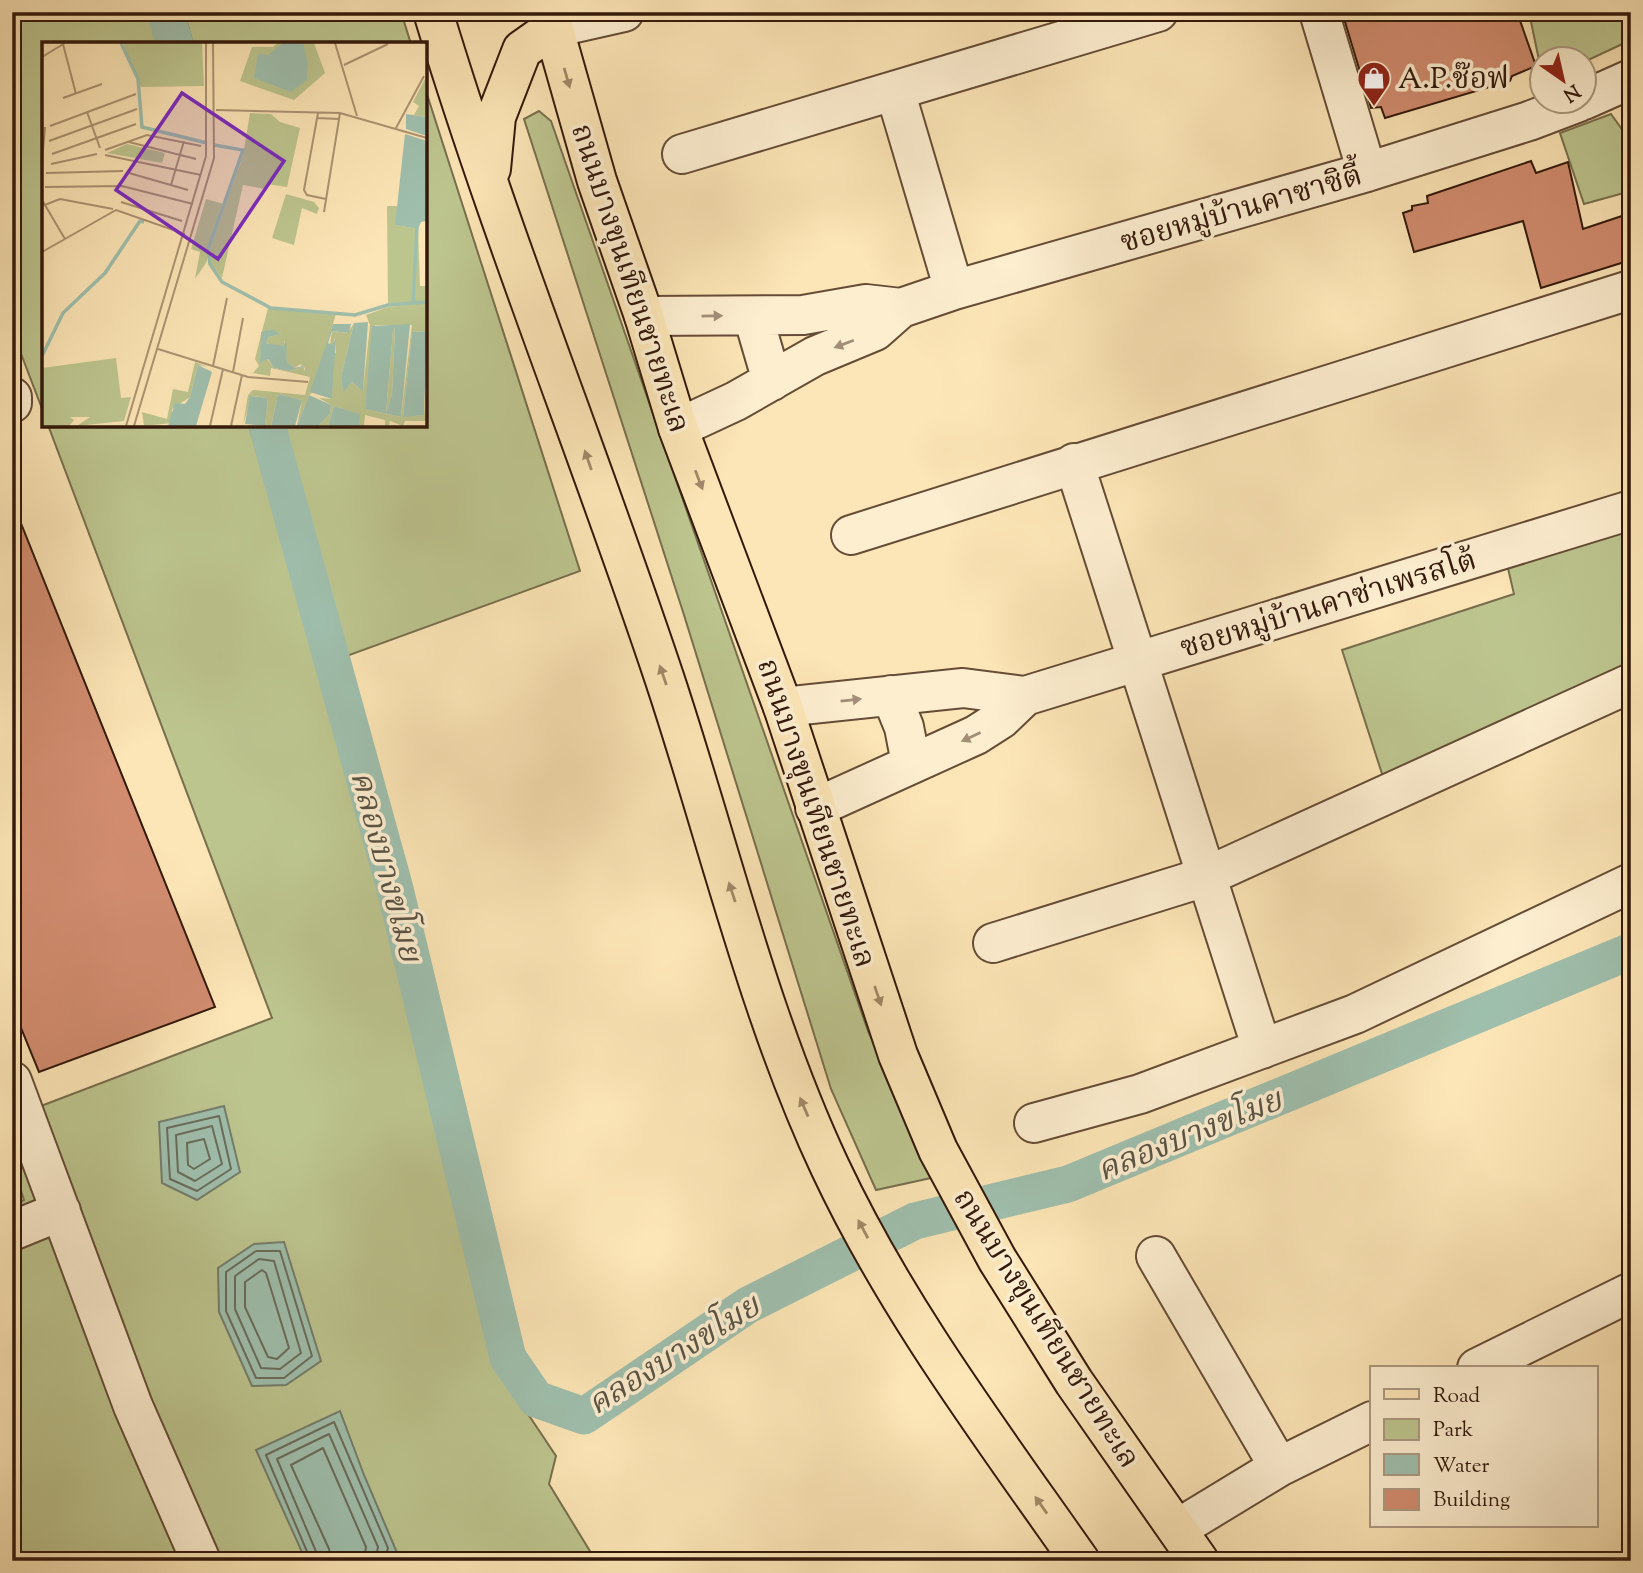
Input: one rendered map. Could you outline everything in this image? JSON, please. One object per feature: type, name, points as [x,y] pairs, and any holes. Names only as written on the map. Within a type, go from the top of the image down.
[{"type":"main road","points":[[433,12],[664,678],[799,1098],[831,1170],[894,1288],[949,1373],[1080,1561]]},
{"type":"main road","points":[[490,181],[496,117],[522,50],[551,20]]},
{"type":"main road","name":"ถนนบางขุนเทียนชายทะเล","points":[[551,20],[597,181],[644,316],[678,428],[783,707],[898,1055],[938,1150],[997,1259],[1074,1382],[1199,1561]]},
{"type":"street","points":[[551,20],[624,12]]},
{"type":"street","points":[[682,154],[1158,12]]},
{"type":"street","points":[[1319,12],[1367,172]]},
{"type":"street","name":"ซอยหมู่บ้านคาซาซิตี้","points":[[1598,94],[1631,79]]},
{"type":"street","points":[[895,91],[954,289]]},
{"type":"street","name":"ซอยหมู่บ้านคาซาซิตี้","points":[[678,428],[772,381],[814,356],[875,331],[901,308],[954,289],[1367,172],[1542,116]]},
{"type":"street","points":[[851,535],[1630,290]]},
{"type":"street","name":"ซอยหมู่บ้านคาซาซิตี้","points":[[644,316],[803,315],[866,304],[901,308]]},
{"type":"street","points":[[753,316],[772,381]]},
{"type":"street","points":[[12,397],[12,403]]},
{"type":"street","points":[[1074,463],[1262,1049]]},
{"type":"street","name":"ซอยหมู่บ้านคาซ่าเพรสโต้","points":[[783,707],[963,688],[1024,696],[1631,510]]},
{"type":"street","points":[[993,943],[1205,877],[1631,683]]},
{"type":"street","points":[[891,695],[905,727],[911,764]]},
{"type":"street","name":"ซอยหมู่บ้านคาซ่าเพรสโต้","points":[[815,808],[976,735],[1001,719],[1024,696]]},
{"type":"street","points":[[1034,1122],[1140,1094],[1355,1014],[1631,883]]},
{"type":"street","points":[[12,1081],[133,1406],[201,1561]]},
{"type":"street","points":[[12,1231],[61,1210]]},
{"type":"street","points":[[1156,1256],[1279,1467]]},
{"type":"street","points":[[1481,1366],[1631,1292]]},
{"type":"street","points":[[1177,1529],[1279,1467],[1370,1422]]},
{"type":"green space","points":[[12,12],[153,12],[160,42],[42,42],[42,409],[12,330]]},
{"type":"green space","points":[[184,12],[401,12],[410,42],[192,42]]},
{"type":"green space","points":[[1529,12],[1631,12],[1631,40],[1598,55],[1598,46],[1536,46]]},
{"type":"green space","points":[[427,94],[580,571],[344,657],[284,427],[427,427]]},
{"type":"green space","points":[[539,111],[551,121],[868,1031],[931,1178],[876,1190],[831,1089],[684,615],[524,119]]},
{"type":"green space","points":[[1611,114],[1631,142],[1631,191],[1584,204],[1560,133]]},
{"type":"green space","points":[[49,427],[250,427],[365,834],[490,1329],[514,1393],[556,1456],[549,1484],[596,1561],[12,1561],[12,1206],[24,1200],[12,1163],[12,1117],[272,1018]]},
{"type":"green space","points":[[1631,527],[1631,672],[1384,780],[1342,650],[1514,594],[1507,564]]},
{"type":"water","points":[[224,1106],[240,1172],[197,1200],[162,1183],[159,1122]]},
{"type":"water","points":[[284,1242],[321,1361],[286,1385],[252,1386],[219,1312],[218,1268],[254,1244]]},
{"type":"water","points":[[340,1411],[398,1555],[383,1561],[306,1561],[256,1450]]},
{"type":"building","points":[[1342,12],[1517,12],[1529,46],[1528,69],[1512,76],[1510,81],[1385,118],[1381,107],[1371,108]]},
{"type":"building","points":[[1531,161],[1536,173],[1568,162],[1583,229],[1631,213],[1631,260],[1541,288],[1523,221],[1414,252],[1403,213],[1412,210],[1412,206],[1428,203],[1427,196]]},
{"type":"building","points":[[14,506],[215,1007],[39,1072],[12,1006]]},
{"type":"waterway","name":"คลองบางขโมย","points":[[165,12],[174,42]]},
{"type":"waterway","name":"คลองบางขโมย","points":[[268,427],[395,889],[508,1358],[536,1399],[584,1416],[748,1305],[915,1221],[1068,1184],[1631,951]]},
{"type":"place","name":"A.P.ช๊อฟ","points":[[1374,108]]}]
